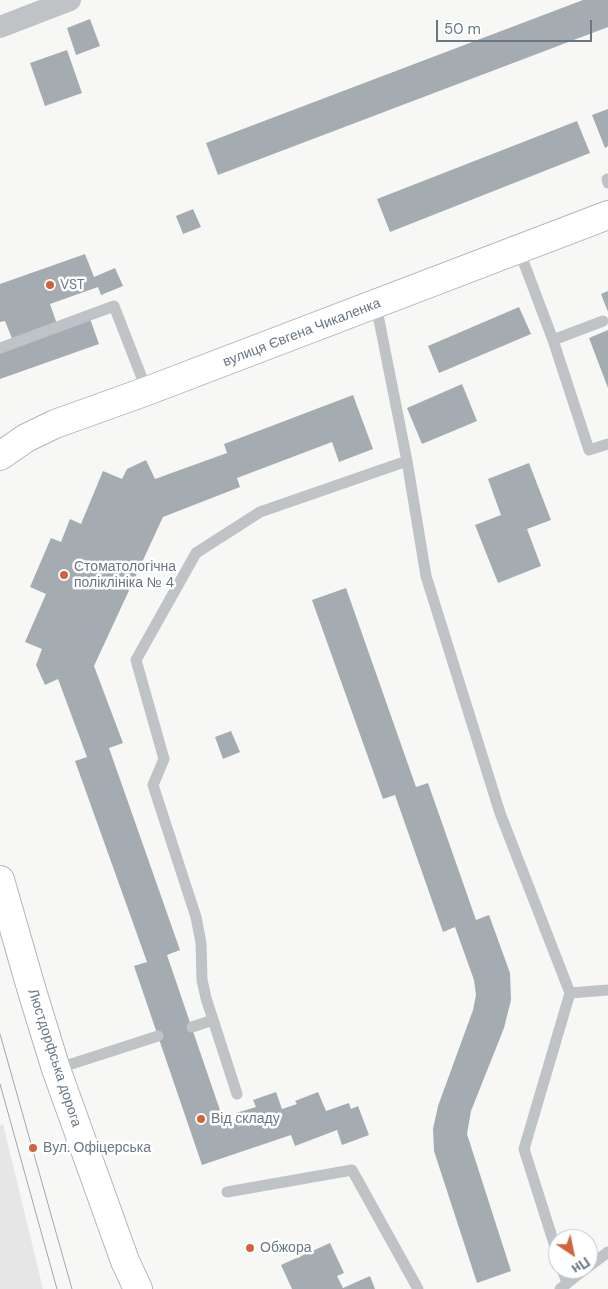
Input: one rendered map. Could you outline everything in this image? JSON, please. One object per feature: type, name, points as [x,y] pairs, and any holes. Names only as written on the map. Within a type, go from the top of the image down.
[{"type":"main road","name":"вулиця Євгена Чикаленка","points":[[0,456],[26,438],[54,424],[148,391],[376,305],[608,215]]},
{"type":"main road","name":"Люстдорфська дорога","points":[[0,880],[56,1069],[125,1261],[138,1289]]},
{"type":"street","points":[[0,27],[70,0]]},
{"type":"lane","points":[[519,250],[553,340],[589,450],[608,444]]},
{"type":"lane","points":[[376,305],[429,585],[500,813],[570,993],[524,1149],[549,1229]]},
{"type":"lane","points":[[0,348],[114,306],[148,391]]},
{"type":"lane","points":[[553,340],[603,320]]},
{"type":"lane","points":[[237,1094],[202,980],[201,942],[196,917],[153,786],[164,759],[136,660],[196,553],[260,512],[406,461]]},
{"type":"lane","points":[[570,993],[608,990]]},
{"type":"lane","points":[[192,1027],[213,1020]]},
{"type":"lane","points":[[56,1069],[158,1036]]},
{"type":"lane","points":[[227,1192],[352,1170],[418,1289]]},
{"type":"lane","points":[[598,1260],[608,1252]]},
{"type":"shaded area","points":[[3,1124],[43,1289],[0,1289],[0,1125]]},
{"type":"building","points":[[583,0],[608,0],[608,27],[218,175],[206,143]]},
{"type":"building","points":[[90,19],[100,46],[76,55],[67,28]]},
{"type":"building","points":[[67,50],[82,93],[45,106],[30,63]]},
{"type":"building","points":[[608,109],[608,146],[605,148],[592,115]]},
{"type":"building","points":[[577,121],[590,153],[390,232],[377,199]]},
{"type":"building","points":[[193,209],[201,227],[183,234],[176,216]]},
{"type":"building","points":[[85,254],[94,277],[115,268],[123,286],[101,295],[98,287],[50,304],[57,324],[88,313],[99,344],[0,379],[0,345],[13,341],[5,321],[0,322],[0,284]]},
{"type":"building","points":[[608,291],[608,312],[601,294]]},
{"type":"building","points":[[519,307],[531,334],[439,373],[428,346]]},
{"type":"building","points":[[608,330],[608,388],[589,338]]},
{"type":"building","points":[[462,384],[477,421],[422,444],[407,408]]},
{"type":"building","points":[[353,395],[373,449],[339,462],[332,442],[237,478],[240,487],[163,517],[94,666],[123,743],[109,748],[180,950],[167,955],[224,1122],[237,1118],[236,1113],[256,1107],[253,1100],[276,1092],[282,1109],[297,1104],[295,1101],[318,1092],[326,1111],[349,1103],[351,1109],[358,1106],[369,1135],[342,1145],[337,1130],[295,1146],[291,1135],[202,1165],[134,966],[147,962],[75,761],[87,757],[58,679],[45,685],[36,665],[42,649],[25,642],[46,594],[30,587],[51,538],[61,542],[70,519],[81,524],[103,471],[122,479],[127,469],[146,460],[155,479],[227,453],[224,444]]},
{"type":"building","points":[[529,463],[551,520],[527,529],[541,566],[498,583],[475,525],[501,515],[488,479]]},
{"type":"building","points":[[346,588],[416,787],[428,783],[476,920],[489,915],[510,973],[511,1000],[504,1028],[471,1111],[467,1134],[511,1271],[477,1283],[434,1151],[433,1129],[438,1106],[473,1010],[476,995],[474,980],[455,927],[443,932],[395,795],[383,799],[312,600]]},
{"type":"building","points":[[231,731],[240,752],[223,759],[215,737]]},
{"type":"building","points":[[330,1243],[344,1273],[337,1276],[343,1288],[370,1276],[375,1289],[292,1289],[281,1265]]},
{"type":"tram line","points":[[0,1034],[72,1289]]},
{"type":"tram line","points":[[0,1084],[57,1289]]},
{"type":"place","name":"VST","points":[[50,285]]},
{"type":"place","name":"Стоматологічна поліклініка № 4","points":[[64,575]]},
{"type":"place","name":"Від складу","points":[[201,1119]]},
{"type":"place","name":"Вул. Офіцерська","points":[[33,1148]]},
{"type":"place","name":"Обжора","points":[[250,1248]]}]
